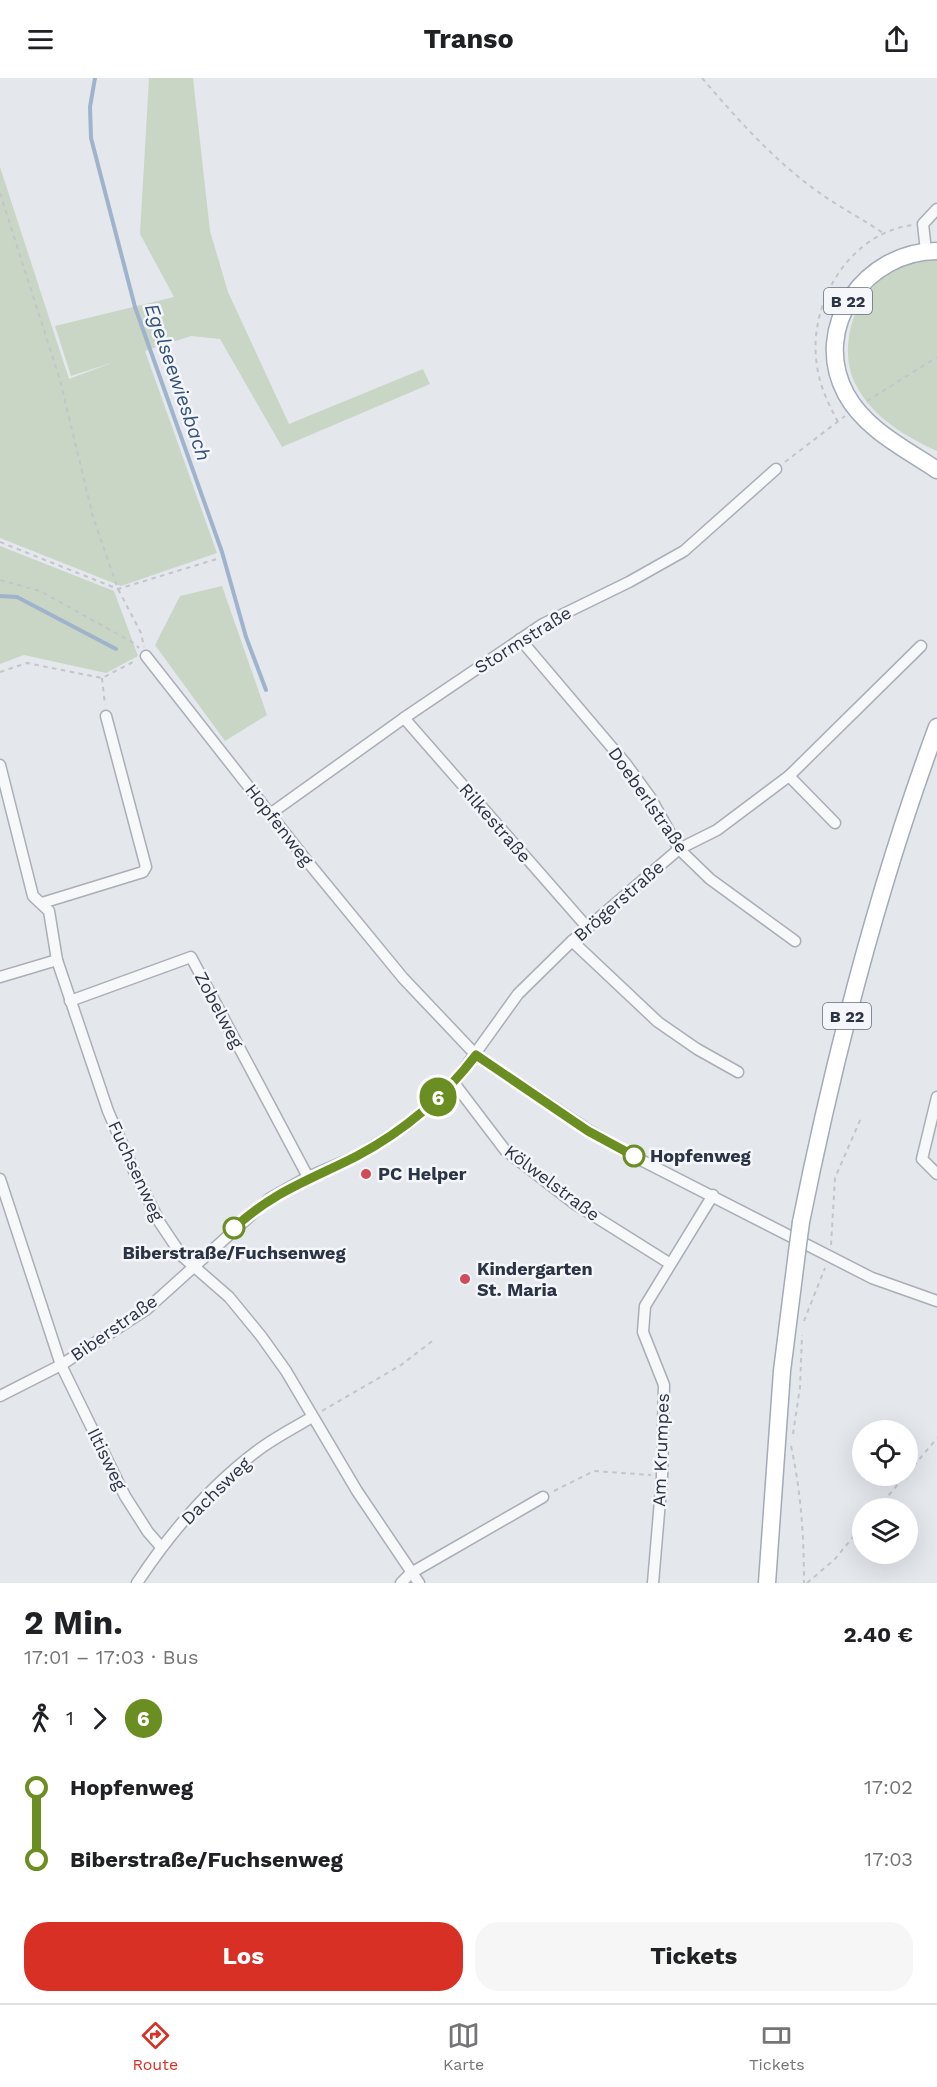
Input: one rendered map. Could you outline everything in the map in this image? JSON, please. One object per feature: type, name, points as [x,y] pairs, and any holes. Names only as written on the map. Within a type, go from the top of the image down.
[{"type":"main road","name":"B 22","points":[[932,251],[897,258],[873,272],[852,294],[844,309],[836,340],[836,358],[841,383],[863,419],[937,470]]},
{"type":"main road","name":"B 22","points":[[904,448],[937,459]]},
{"type":"main road","name":"B 22","points":[[767,1583],[782,1371],[801,1222],[819,1131],[858,968],[905,812],[937,727]]},
{"type":"street","points":[[932,251],[923,224],[937,209]]},
{"type":"street","name":"Stormstraße","points":[[270,814],[404,718],[543,624],[629,582],[684,551],[776,469]]},
{"type":"street","name":"Doeberlstraße","points":[[520,639],[626,764],[650,796],[679,849],[710,879],[795,941]]},
{"type":"street","name":"Brögerstraße","points":[[476,1055],[518,994],[587,927],[679,849],[717,830],[789,776],[921,646]]},
{"type":"street","name":"Hopfenweg","points":[[146,656],[403,978],[476,1055],[588,1131],[872,1278],[937,1301]]},
{"type":"street","points":[[42,903],[143,872],[146,867],[106,716]]},
{"type":"street","name":"Rilkestraße","points":[[404,718],[587,927]]},
{"type":"street","name":"Fuchsenweg","points":[[0,765],[33,896],[49,911],[57,960],[70,1001],[108,1111],[134,1171],[172,1242],[193,1266],[229,1297],[286,1371],[312,1418],[419,1583]]},
{"type":"street","points":[[789,776],[835,823]]},
{"type":"street","points":[[572,941],[658,1022],[697,1049],[738,1072]]},
{"type":"street","name":"Zobelweg","points":[[70,1001],[191,957],[308,1177]]},
{"type":"street","points":[[0,977],[57,960]]},
{"type":"street","name":"Biberstraße","points":[[0,1396],[61,1365],[147,1309],[258,1207],[308,1177],[357,1156],[407,1125],[454,1083],[476,1055]]},
{"type":"street","name":"Kölwelstraße","points":[[454,1083],[505,1150],[575,1204],[669,1263]]},
{"type":"street","points":[[937,1097],[922,1159],[937,1174]]},
{"type":"street","name":"Iltisweg","points":[[0,1179],[61,1365],[125,1496],[148,1532],[161,1547]]},
{"type":"street","name":"Am Krumpes","points":[[653,1583],[662,1477],[664,1385],[644,1332],[645,1306],[669,1263],[713,1195]]},
{"type":"street","name":"Dachsweg","points":[[137,1583],[161,1547],[203,1499],[258,1450],[312,1418]]},
{"type":"street","points":[[401,1583],[411,1573],[543,1497]]},
{"type":"path","points":[[702,78],[756,138],[790,170],[824,196],[883,233]]},
{"type":"path","points":[[0,193],[57,369],[93,517],[118,589],[141,633],[146,656]]},
{"type":"path","points":[[867,401],[937,357]]},
{"type":"path","points":[[776,469],[848,414]]},
{"type":"path","points":[[0,542],[118,589],[220,558]]},
{"type":"path","points":[[0,580],[40,591],[67,605],[132,642],[146,656]]},
{"type":"path","points":[[0,672],[27,663],[102,678],[146,656]]},
{"type":"path","points":[[102,678],[106,716]]},
{"type":"path","points":[[793,1434],[800,1387],[802,1325],[830,1256],[836,1178],[861,1118]]},
{"type":"path","points":[[312,1418],[401,1365],[435,1339]]},
{"type":"path","points":[[918,1461],[937,1438]]},
{"type":"path","points":[[791,1446],[798,1481],[804,1534],[805,1583]]},
{"type":"path","points":[[543,1497],[594,1471],[662,1477]]},
{"type":"path","points":[[886,1498],[897,1486]]},
{"type":"path","points":[[805,1583],[835,1558],[852,1538]]},
{"type":"green space","points":[[149,78],[193,78],[210,231],[228,292],[289,424],[423,369],[430,384],[282,447],[220,339],[191,336],[145,351],[217,553],[121,586],[0,538],[0,167],[69,379],[114,362],[71,376],[55,326],[174,297],[140,234]]},
{"type":"green space","points":[[937,258],[937,451],[891,425],[871,407],[856,385],[850,369],[848,351],[854,316],[873,285],[886,273],[901,265]]},
{"type":"green space","points":[[0,546],[114,591],[138,656],[106,673],[24,655],[0,664]]},
{"type":"green space","points":[[222,586],[267,715],[225,741],[155,645],[180,596]]},
{"type":"waterway","name":"Egelseewiesbach","points":[[95,78],[90,107],[91,138],[135,307],[222,552],[246,637],[266,690]]},
{"type":"waterway","points":[[0,596],[17,597],[116,649]]},
{"type":"bus line","name":"6","points":[[234,1228],[269,1199],[308,1177],[357,1156],[407,1125],[454,1083],[476,1055],[588,1131],[634,1156]]},
{"type":"place","name":"Hopfenweg","points":[[634,1156]]},
{"type":"place","name":"PC Helper","points":[[366,1174]]},
{"type":"place","name":"Biberstraße/Fuchsenweg","points":[[234,1228]]},
{"type":"place","name":"Kindergarten St. Maria","points":[[465,1279]]}]
